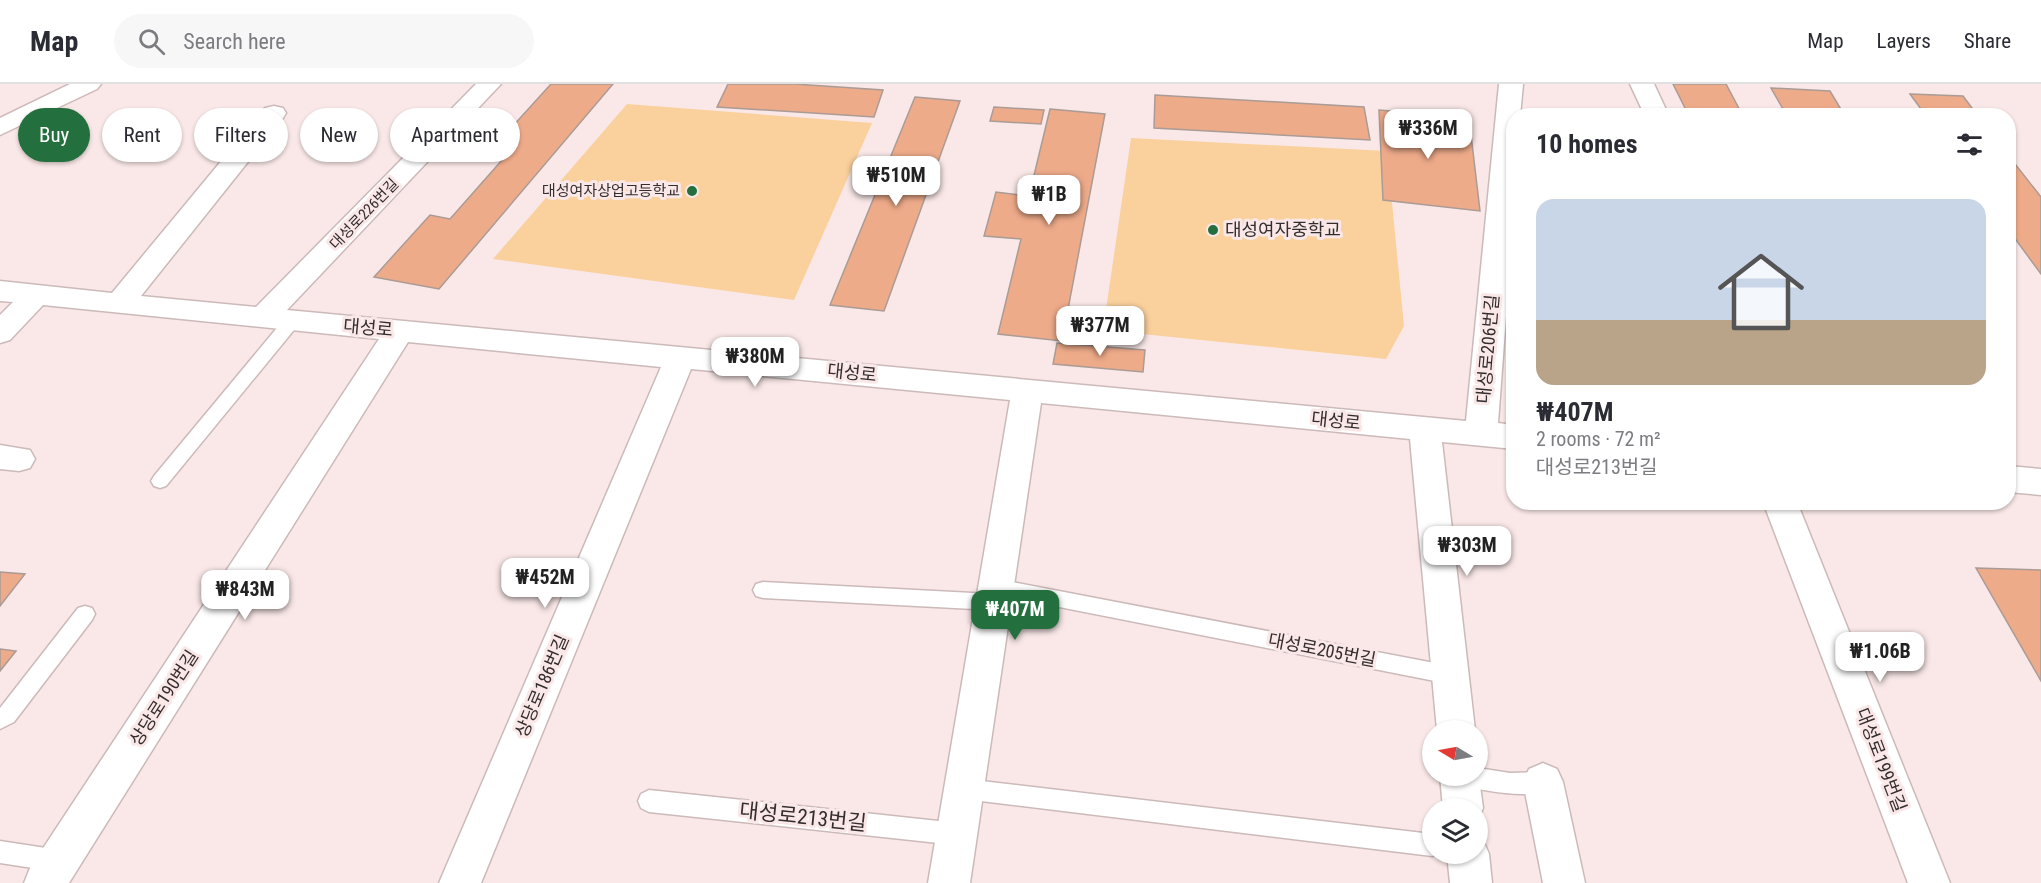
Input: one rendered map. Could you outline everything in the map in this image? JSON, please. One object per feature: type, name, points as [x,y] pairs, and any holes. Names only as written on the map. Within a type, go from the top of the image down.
[{"type":"street","points":[[0,128],[89,84]]},
{"type":"street","name":"대성로226번길","points":[[277,320],[489,84]]},
{"type":"street","name":"대성로206번길","points":[[1508,108],[1510,84]]},
{"type":"street","points":[[1642,84],[1654,108]]},
{"type":"street","name":"대성로206번길","points":[[1481,435],[1506,132]]},
{"type":"street","points":[[120,303],[234,162]]},
{"type":"street","name":"대성로","points":[[0,291],[277,320],[681,356],[1506,437]]},
{"type":"street","points":[[0,333],[37,294]]},
{"type":"street","name":"상당로190번길","points":[[52,872],[400,331]]},
{"type":"street","name":"상당로186번길","points":[[460,883],[681,356]]},
{"type":"street","points":[[949,883],[1027,391]]},
{"type":"street","points":[[1425,429],[1455,720]]},
{"type":"street","points":[[2016,480],[2041,482]]},
{"type":"street","name":"대성로199번길","points":[[1783,510],[1929,883]]},
{"type":"street","points":[[1543,782],[1564,883]]},
{"type":"street","points":[[1469,864],[1471,883]]},
{"type":"lane","points":[[160,482],[277,320]]},
{"type":"lane","points":[[762,591],[995,595]]},
{"type":"lane","name":"대성로205번길","points":[[995,595],[1193,625],[1450,675]]},
{"type":"lane","points":[[0,719],[7,715],[85,614]]},
{"type":"lane","points":[[1461,787],[1543,782]]},
{"type":"lane","points":[[964,789],[1422,843]]},
{"type":"lane","name":"대성로213번길","points":[[649,801],[957,834]]},
{"type":"lane","points":[[0,852],[52,872]]},
{"type":"shaded area","points":[[627,104],[872,123],[794,300],[493,259]]},
{"type":"shaded area","points":[[1131,138],[1387,151],[1404,326],[1386,359],[1103,330]]},
{"type":"building","points":[[551,84],[613,84],[439,289],[374,277],[430,215],[450,219],[500,162],[520,162],[520,118]]},
{"type":"building","points":[[728,84],[794,84],[883,90],[874,117],[717,107]]},
{"type":"building","points":[[1673,84],[1726,84],[1739,108],[1685,108]]},
{"type":"building","points":[[1771,88],[1830,91],[1840,108],[1782,108]]},
{"type":"building","points":[[1910,94],[1963,96],[1972,108],[1920,108]]},
{"type":"building","points":[[1155,95],[1364,107],[1370,140],[1154,128]]},
{"type":"building","points":[[915,97],[960,101],[884,311],[830,305]]},
{"type":"building","points":[[994,107],[1044,110],[1041,124],[990,121]]},
{"type":"building","points":[[1050,109],[1105,114],[1062,341],[998,334],[1021,239],[984,236],[996,192],[1029,196]]},
{"type":"building","points":[[1379,110],[1469,118],[1480,211],[1383,200]]},
{"type":"building","points":[[2016,165],[2041,197],[2041,274],[2016,240]]},
{"type":"building","points":[[1057,343],[1145,350],[1143,372],[1053,364]]},
{"type":"building","points":[[1976,568],[2041,570],[2041,681]]},
{"type":"building","points":[[0,572],[25,574],[0,606]]},
{"type":"building","points":[[0,649],[16,651],[0,671]]},
{"type":"place","name":"대성여자상업고등학교","points":[[692,191]]},
{"type":"place","name":"대성여자중학교","points":[[1213,230]]}]
